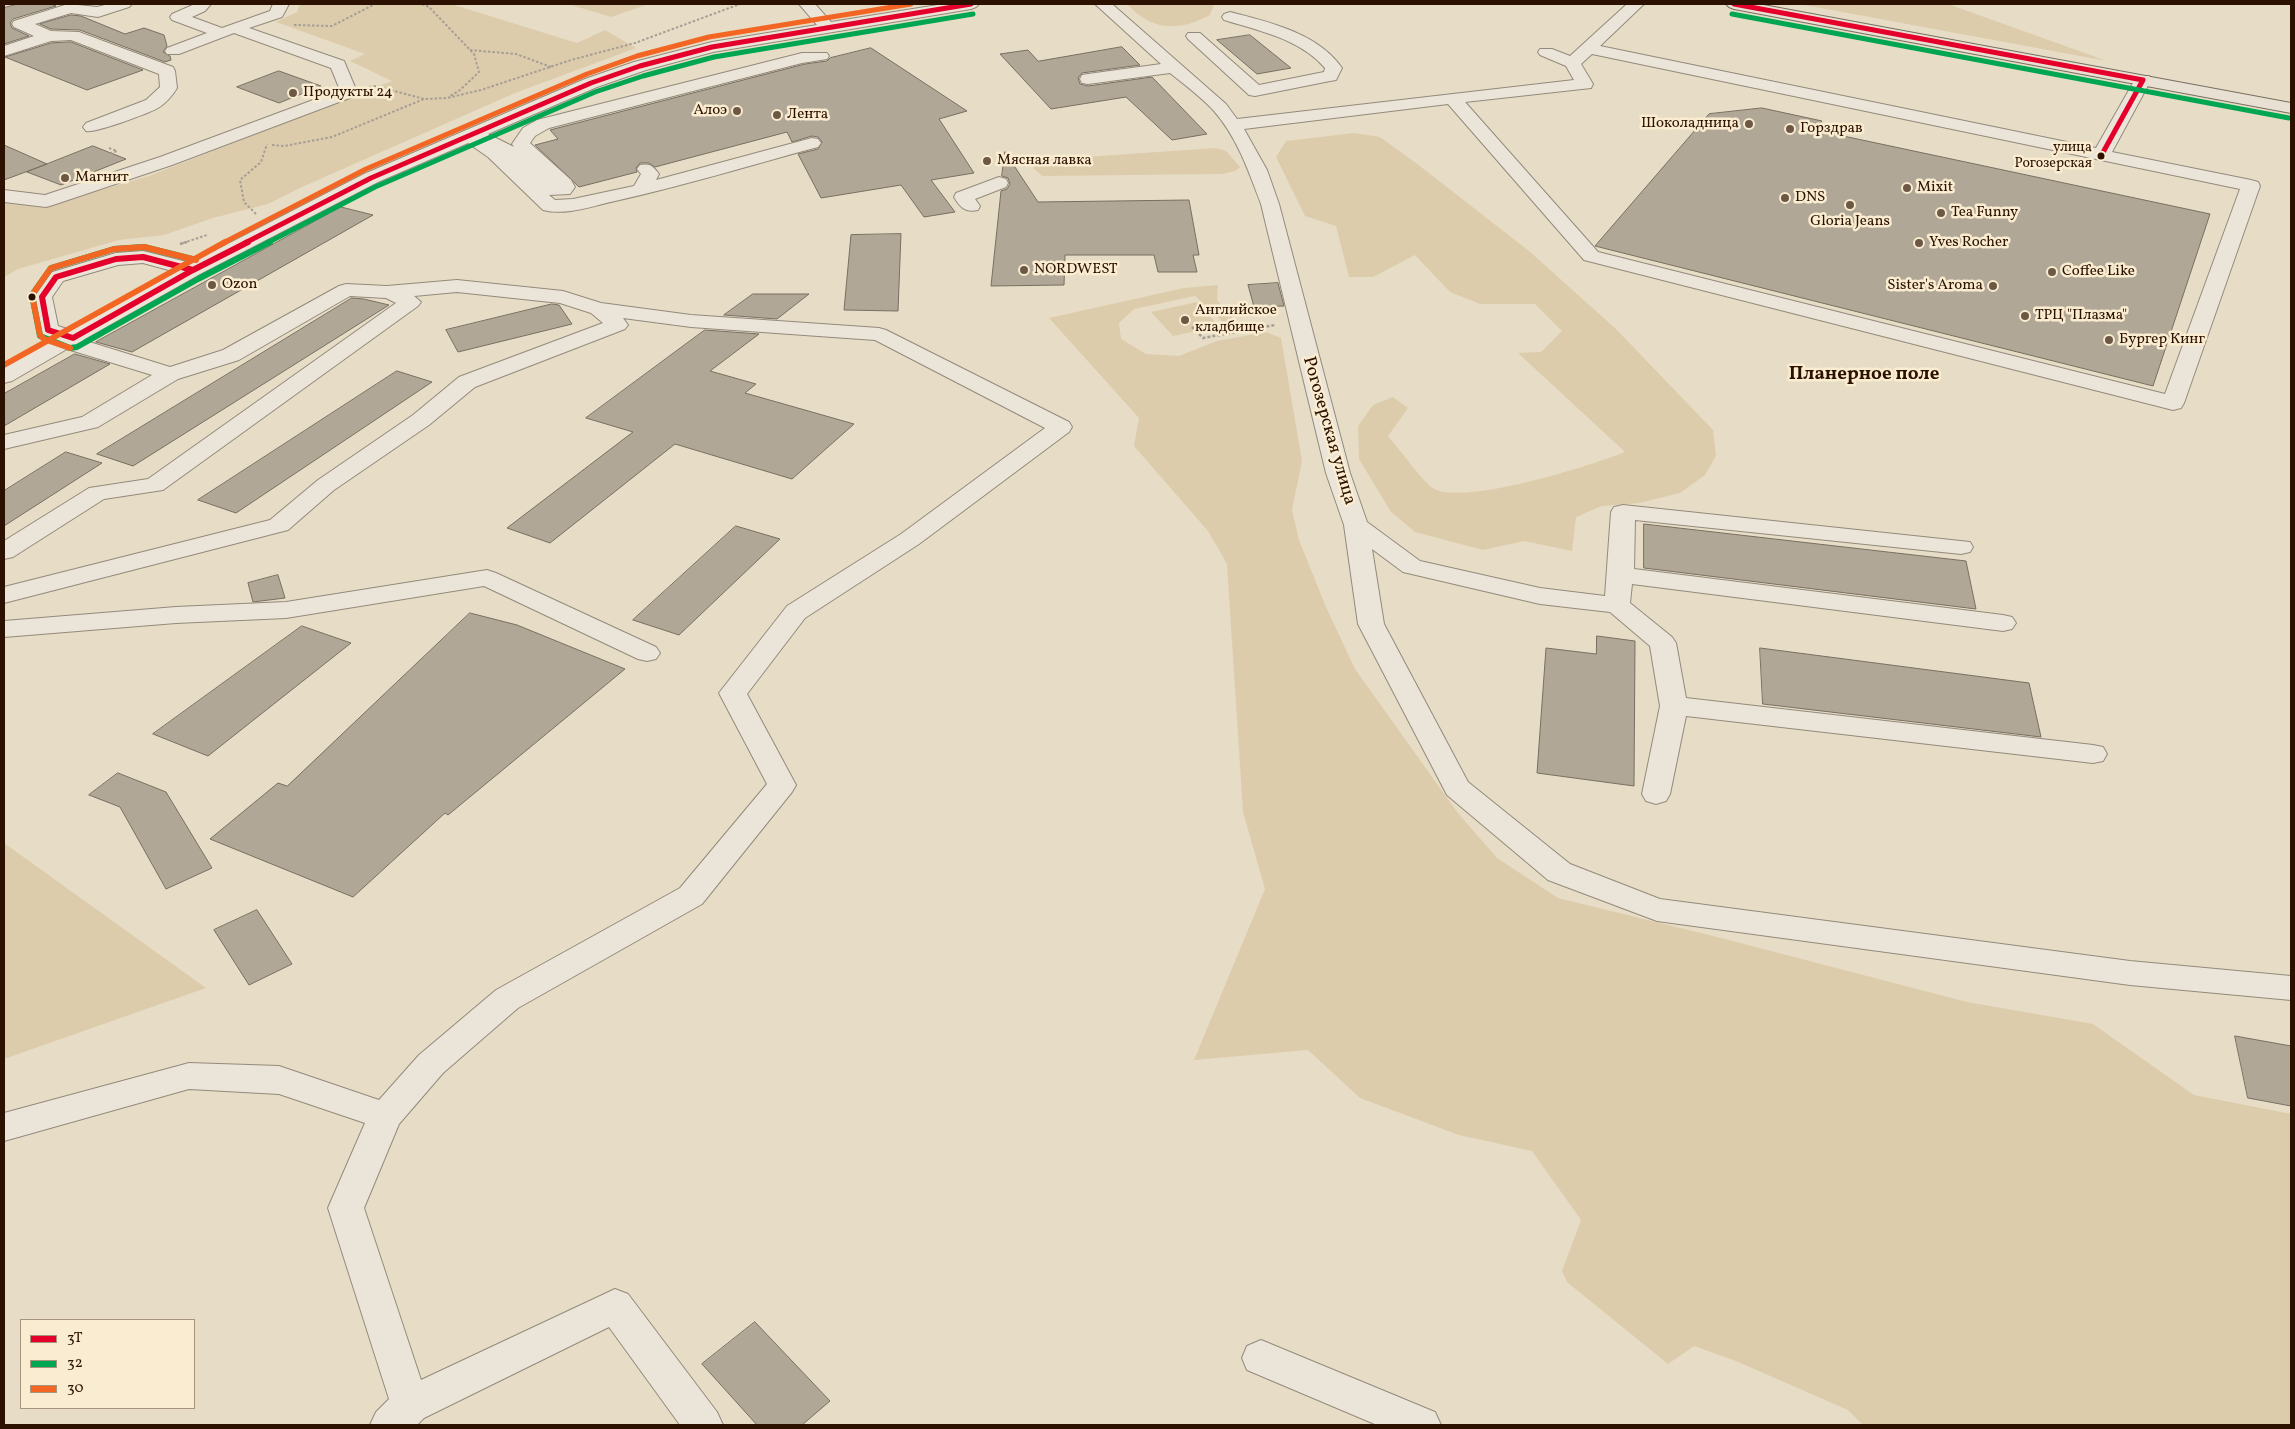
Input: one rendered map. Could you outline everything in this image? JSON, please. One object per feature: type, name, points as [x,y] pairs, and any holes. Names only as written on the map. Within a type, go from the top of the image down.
[{"type":"main road","points":[[1734,4],[2291,108]]},
{"type":"street","points":[[49,36],[20,24],[70,8],[98,12],[124,4]]},
{"type":"street","points":[[4,196],[46,201],[166,161],[349,92],[338,65],[178,17],[200,8],[203,4]]},
{"type":"street","points":[[173,51],[276,14],[281,4]]},
{"type":"street","points":[[807,4],[826,26]]},
{"type":"street","points":[[4,376],[193,270],[371,178],[477,139],[591,83],[640,66],[712,47],[826,26],[971,4]]},
{"type":"street","name":"Рогозерская улица","points":[[1103,4],[1176,67],[1225,95],[1234,125],[1258,170],[1270,204],[1338,473],[1356,525],[1412,567],[1540,596],[1617,605]]},
{"type":"street","points":[[1572,63],[1636,4]]},
{"type":"street","points":[[1136,32],[1171,36],[1194,36],[1218,32],[1230,24],[1231,10],[1310,46],[1328,59],[1334,68],[1330,76],[1225,95]]},
{"type":"street","points":[[4,51],[49,36],[74,35],[167,71],[169,88],[152,104],[92,127]]},
{"type":"street","points":[[1194,36],[1255,91]]},
{"type":"street","points":[[1452,98],[1591,256],[2173,403],[2251,186],[1588,48]]},
{"type":"street","points":[[1234,125],[1584,84],[1572,63],[1546,52]]},
{"type":"street","points":[[477,139],[506,149],[552,190],[563,190],[566,187],[564,184],[521,144],[529,132],[543,124],[802,58],[821,56]]},
{"type":"street","points":[[1088,79],[1176,67]]},
{"type":"street","points":[[2101,156],[2143,80]]},
{"type":"street","points":[[477,139],[550,206],[573,205],[641,190],[812,143]]},
{"type":"street","points":[[641,190],[650,174],[646,170]]},
{"type":"street","points":[[971,206],[963,197],[999,183]]},
{"type":"street","points":[[170,374],[69,340],[48,330],[42,297],[56,277],[116,259],[143,257],[193,270]]},
{"type":"street","points":[[4,442],[90,422],[170,374],[231,354],[346,290],[387,292],[457,286],[563,298],[598,309],[691,321],[879,334],[1061,427],[910,539],[796,612],[733,693],[782,785],[691,896],[507,999],[431,1064],[385,1116],[346,1208],[400,1415],[615,1306],[703,1425]]},
{"type":"street","points":[[4,552],[98,492],[155,484],[411,302],[387,292]]},
{"type":"street","points":[[4,595],[279,525],[326,485],[421,420],[467,382],[618,325],[598,309]]},
{"type":"street","points":[[1656,794],[1674,706],[1663,643],[1617,605],[1622,575],[1622,512],[1961,547]]},
{"type":"street","points":[[1356,525],[1371,624],[1457,788],[1559,872],[1657,910],[2130,973],[2291,988]]},
{"type":"street","points":[[1622,575],[2003,623]]},
{"type":"street","points":[[4,629],[176,615],[286,610],[487,578],[647,653]]},
{"type":"street","points":[[1674,706],[2093,754]]},
{"type":"street","points":[[4,1126],[189,1076],[278,1080],[385,1116]]},
{"type":"street","points":[[1261,1358],[1420,1425]]},
{"type":"path","points":[[332,26],[375,4]]},
{"type":"path","points":[[422,4],[429,7],[474,54],[479,72],[460,90],[447,98]]},
{"type":"path","points":[[348,90],[376,86],[424,99],[447,98],[481,90],[551,67],[635,43],[740,4]]},
{"type":"path","points":[[469,50],[516,54],[551,67]]},
{"type":"path","points":[[258,146],[284,146],[332,136],[424,99]]},
{"type":"path","points":[[248,218],[256,214],[244,202],[240,180],[261,162],[267,145],[263,138],[262,125]]},
{"type":"path","points":[[109,148],[118,151],[112,153]]},
{"type":"path","points":[[179,244],[215,233]]},
{"type":"path","points":[[1192,326],[1203,338],[1298,320]]},
{"type":"shaded area","points":[[300,4],[451,4],[577,43],[605,30],[636,48],[515,93],[302,187],[268,204],[213,218],[164,235],[119,240],[18,269],[4,277],[4,199],[48,205],[149,176],[392,81],[350,61],[365,54],[276,22],[297,12]]},
{"type":"shaded area","points":[[568,4],[649,4],[611,17]]},
{"type":"shaded area","points":[[1127,4],[1214,4],[1210,15],[1198,21],[1176,26],[1166,26],[1146,20]]},
{"type":"shaded area","points":[[1799,4],[1948,4],[2107,61]]},
{"type":"shaded area","points":[[1354,133],[1380,137],[1416,163],[1529,251],[1616,329],[1713,430],[1716,456],[1705,475],[1680,493],[1639,503],[1602,506],[1576,517],[1572,551],[1524,541],[1483,550],[1415,532],[1391,512],[1359,459],[1358,426],[1373,405],[1393,397],[1408,408],[1388,436],[1429,485],[1448,492],[1470,492],[1528,482],[1585,466],[1625,452],[1518,353],[1541,352],[1562,331],[1535,304],[1480,304],[1450,292],[1415,255],[1373,277],[1349,277],[1336,226],[1305,216],[1276,157],[1286,141]]},
{"type":"shaded area","points":[[1216,148],[1226,151],[1240,167],[1235,171],[1222,174],[1042,176],[1033,168],[1039,163],[1055,159]]},
{"type":"shaded area","points":[[1218,285],[1217,300],[1236,322],[1224,323],[1195,296],[1134,309],[1119,323],[1121,339],[1146,354],[1179,356],[1217,341],[1266,332],[1281,338],[1302,461],[1292,510],[1299,540],[1326,607],[1355,669],[1457,812],[1497,858],[1558,898],[1967,1002],[2093,1024],[2194,1095],[2291,1114],[2291,1425],[1863,1425],[1848,1410],[1736,1361],[1694,1346],[1668,1364],[1567,1282],[1562,1271],[1581,1220],[1532,1151],[1459,1135],[1360,1098],[1308,1050],[1194,1060],[1265,889],[1243,812],[1227,564],[1208,531],[1134,446],[1139,418],[1049,318],[1184,288]]},
{"type":"shaded area","points":[[1197,302],[1219,326],[1173,336],[1151,312]]},
{"type":"shaded area","points":[[4,843],[206,988],[4,1059]]},
{"type":"building","points":[[18,4],[51,4],[56,6],[13,19],[10,23],[12,28],[29,36],[4,44],[4,8]]},
{"type":"building","points":[[71,15],[81,16],[125,34],[144,28],[164,35],[167,46],[163,52],[170,56],[171,60],[165,62],[80,30],[51,29],[40,24]]},
{"type":"building","points":[[1250,35],[1291,68],[1257,74],[1217,40]]},
{"type":"building","points":[[71,42],[143,70],[87,90],[5,57],[51,43]]},
{"type":"building","points":[[1122,47],[1140,65],[1082,73],[1078,78],[1080,84],[1088,86],[1152,77],[1207,134],[1172,140],[1126,97],[1051,109],[1000,54],[1028,50],[1038,61]]},
{"type":"building","name":"Лента","points":[[871,48],[967,111],[939,119],[974,173],[931,180],[955,212],[924,217],[901,185],[821,198],[798,154],[818,149],[822,142],[818,137],[812,136],[792,142],[787,132],[655,167],[649,163],[640,163],[636,168],[637,172],[579,187],[535,145],[558,139],[550,130],[805,64],[827,61],[830,58]]},
{"type":"building","points":[[279,71],[321,86],[279,103],[237,87]]},
{"type":"building","name":"ТРЦ \"Плазма\"","points":[[1762,108],[1822,121],[1815,130],[2210,214],[2153,386],[1595,246],[1709,114]]},
{"type":"building","points":[[4,145],[47,164],[4,180]]},
{"type":"building","points":[[93,146],[126,159],[61,185],[27,172]]},
{"type":"building","points":[[1005,152],[1038,202],[1189,200],[1199,255],[1193,255],[1197,272],[1158,272],[1154,255],[1065,255],[1064,285],[991,286],[1001,191],[1007,189],[1010,184],[1008,178],[1002,176]]},
{"type":"building","points":[[341,207],[373,215],[132,352],[96,342]]},
{"type":"building","points":[[901,234],[898,311],[844,310],[851,235]]},
{"type":"building","points":[[1278,283],[1284,306],[1254,307],[1248,285]]},
{"type":"building","points":[[753,294],[809,294],[777,319],[724,315]]},
{"type":"building","points":[[352,298],[389,305],[133,466],[97,454]]},
{"type":"building","points":[[552,304],[559,305],[572,324],[458,352],[446,330]]},
{"type":"building","points":[[705,330],[759,334],[710,371],[756,384],[745,393],[854,424],[792,479],[675,444],[550,543],[507,528],[633,432],[586,418]]},
{"type":"building","points":[[75,354],[110,364],[4,426],[4,394]]},
{"type":"building","points":[[397,371],[432,382],[236,513],[198,500]]},
{"type":"building","points":[[66,452],[102,463],[4,526],[4,491]]},
{"type":"building","points":[[1644,524],[1966,561],[1976,609],[1644,568]]},
{"type":"building","points":[[736,526],[780,539],[679,635],[633,620]]},
{"type":"building","points":[[278,575],[285,598],[253,602],[248,583]]},
{"type":"building","points":[[470,613],[517,625],[625,669],[448,815],[445,813],[353,897],[210,839],[278,783],[287,786]]},
{"type":"building","points":[[302,626],[351,643],[208,756],[153,734]]},
{"type":"building","points":[[1597,636],[1635,641],[1634,786],[1537,773],[1546,648],[1596,654]]},
{"type":"building","points":[[1760,648],[2029,683],[2041,737],[1763,704]]},
{"type":"building","points":[[118,773],[166,792],[212,868],[166,889],[120,807],[89,795]]},
{"type":"building","points":[[257,910],[292,964],[249,985],[214,930]]},
{"type":"building","points":[[2235,1036],[2291,1046],[2291,1106],[2248,1098]]},
{"type":"building","points":[[755,1322],[830,1401],[802,1425],[757,1425],[702,1364]]},
{"type":"transit line","name":"30","points":[[4,365],[188,261],[366,169],[587,74],[637,56],[709,37],[911,4]]},
{"type":"transit line","name":"3Т","points":[[193,270],[371,178],[591,83],[640,66],[712,47],[971,4]]},
{"type":"transit line","name":"3Т","points":[[1734,4],[2143,80]]},
{"type":"transit line","name":"32","points":[[192,259],[144,247],[114,249],[51,268],[32,295],[40,336],[70,348],[77,347],[198,279],[375,187],[595,92],[643,76],[714,57],[973,14]]},
{"type":"transit line","name":"32","points":[[1732,14],[2289,118]]},
{"type":"transit line","name":"3Т","points":[[2101,156],[2143,80]]},
{"type":"transit line","name":"30","points":[[70,348],[44,339],[40,335],[32,295],[51,268],[114,249],[144,247],[196,260]]},
{"type":"transit line","name":"3Т","points":[[143,257],[193,270],[73,338],[48,330],[42,297],[56,277],[116,259],[143,257]]},
{"type":"place","name":"Продукты 24","points":[[293,93]]},
{"type":"place","name":"Алоэ","points":[[737,111]]},
{"type":"place","name":"Лента","points":[[777,115]]},
{"type":"place","name":"Шоколадница","points":[[1749,124]]},
{"type":"place","name":"Горздрав","points":[[1790,129]]},
{"type":"place","name":"улица Рогозерская","points":[[2101,156]]},
{"type":"place","name":"Мясная лавка","points":[[987,161]]},
{"type":"place","name":"Магнит","points":[[65,178]]},
{"type":"place","name":"Mixit","points":[[1907,188]]},
{"type":"place","name":"DNS","points":[[1785,198]]},
{"type":"place","name":"Gloria Jeans","points":[[1850,205]]},
{"type":"place","name":"Tea Funny","points":[[1941,213]]},
{"type":"place","name":"Yves Rocher","points":[[1919,243]]},
{"type":"place","name":"NORDWEST","points":[[1024,270]]},
{"type":"place","name":"Coffee Like","points":[[2052,272]]},
{"type":"place","name":"Ozon","points":[[212,285]]},
{"type":"place","name":"Sister's Aroma","points":[[1993,286]]},
{"type":"place","name":"ТРЦ \"Плазма\"","points":[[2025,316]]},
{"type":"place","name":"Английское кладбище","points":[[1185,320]]},
{"type":"place","name":"Бургер Кинг","points":[[2109,340]]},
{"type":"district","name":"Планерное поле","points":[[1864,376]]}]
